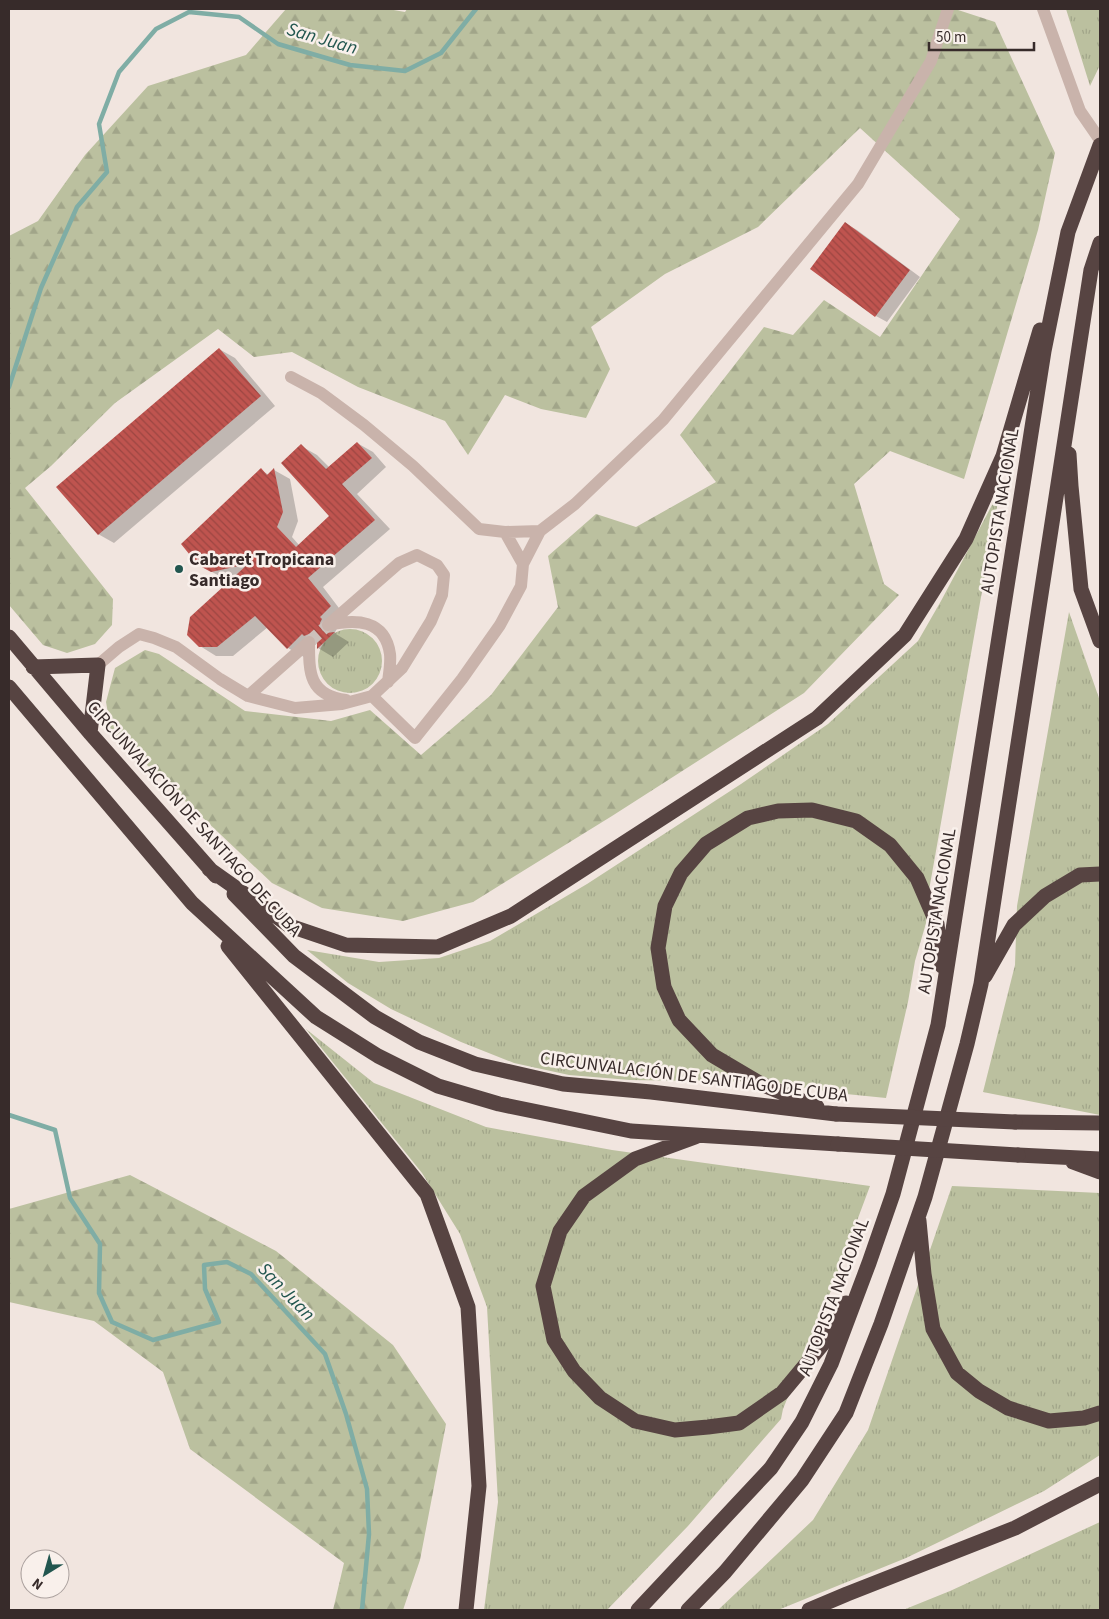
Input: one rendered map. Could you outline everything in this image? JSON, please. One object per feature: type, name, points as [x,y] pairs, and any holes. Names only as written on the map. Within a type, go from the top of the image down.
[{"type":"highway","name":"AUTOPISTA NACIONAL","points":[[638,1610],[772,1468],[802,1422],[831,1364],[893,1194],[938,1025],[1044,351],[1068,232],[1100,145]]},
{"type":"highway","points":[[209,869],[290,926],[346,945],[438,947],[511,916],[817,718],[906,635],[966,539],[1002,456],[1068,232]]},
{"type":"highway","points":[[688,1610],[725,1572],[802,1480],[846,1413],[881,1324],[925,1197],[967,1044],[981,984],[1091,270],[1100,243]]},
{"type":"highway","points":[[1068,420],[1070,486],[1081,589],[1100,641]]},
{"type":"highway","name":"CIRCUNVALACIÓN DE SANTIAGO DE CUBA","points":[[9,637],[209,869],[294,956],[368,1011],[419,1042],[475,1064],[562,1084],[651,1092],[836,1114],[1015,1122],[1100,1123]]},
{"type":"highway","points":[[33,667],[98,665],[90,733]]},
{"type":"highway","points":[[9,687],[192,903],[427,1194],[468,1307],[479,1486],[466,1610]]},
{"type":"highway","points":[[836,1114],[761,1084],[712,1055],[679,1020],[664,987],[658,948],[665,906],[681,873],[706,844],[748,818],[778,811],[812,810],[856,821],[890,845],[917,878],[937,924],[942,970],[938,1025]]},
{"type":"highway","points":[[981,984],[1014,926],[1045,896],[1080,875],[1100,874]]},
{"type":"highway","points":[[192,903],[316,1017],[378,1056],[438,1086],[499,1104],[631,1131],[1100,1159]]},
{"type":"highway","points":[[703,1134],[635,1158],[584,1196],[560,1231],[543,1286],[554,1340],[574,1371],[600,1398],[635,1421],[675,1430],[739,1423],[782,1393],[822,1345],[869,1263]]},
{"type":"highway","points":[[1057,1156],[1100,1172]]},
{"type":"highway","points":[[918,1216],[924,1274],[933,1330],[957,1373],[979,1391],[1008,1408],[1049,1421],[1084,1418],[1100,1413]]},
{"type":"highway","points":[[809,1610],[1015,1528],[1100,1484]]},
{"type":"street","points":[[372,696],[415,738],[462,679],[500,625],[522,586],[523,564],[540,531],[575,504],[663,420],[858,184],[931,61],[948,9]]},
{"type":"street","points":[[1043,9],[1080,111],[1100,140]]},
{"type":"street","points":[[291,377],[321,393],[364,425],[413,466],[478,529],[505,532],[540,531]]},
{"type":"street","points":[[505,532],[523,564]]},
{"type":"street","points":[[98,665],[119,647],[139,634],[176,647],[220,679],[248,696],[296,708],[342,704],[372,696],[388,682],[402,668],[432,621],[442,595],[444,575],[437,565],[417,555],[399,563],[328,625],[358,621],[374,626],[386,638],[390,654],[388,682]]},
{"type":"street","points":[[248,696],[309,642],[310,671],[320,691],[334,698],[353,701]]},
{"type":"green space","points":[[286,9],[388,9],[405,12],[407,9],[955,9],[995,22],[1055,153],[1038,230],[964,479],[890,451],[854,484],[884,584],[899,595],[804,693],[473,902],[403,921],[322,908],[272,883],[111,731],[106,702],[115,668],[145,650],[159,654],[245,711],[331,721],[370,710],[421,755],[491,695],[558,607],[548,556],[596,514],[636,527],[716,482],[680,435],[764,327],[793,335],[824,300],[880,337],[960,219],[860,128],[758,227],[665,274],[591,327],[610,369],[586,418],[541,409],[505,395],[468,455],[445,421],[358,387],[292,352],[254,357],[218,329],[115,403],[51,466],[25,488],[113,599],[112,625],[95,644],[67,653],[43,645],[9,605],[9,236],[38,221],[85,155],[148,86],[246,55]]},
{"type":"green space","points":[[1066,9],[1100,9],[1100,65],[1090,86]]},
{"type":"green space","points":[[1000,490],[928,896],[926,923],[915,961],[908,1002],[886,1098],[836,1093],[772,1082],[630,1080],[569,1075],[514,1063],[461,1042],[391,1009],[348,983],[307,950],[379,962],[439,958],[490,941],[587,884],[741,784],[828,724],[918,641]]},
{"type":"green space","points":[[1069,612],[1100,701],[1100,1115],[983,1092],[1015,965],[1017,906]]},
{"type":"green space","points":[[350,629],[362,632],[373,638],[379,649],[382,661],[379,673],[373,684],[362,690],[350,693],[338,690],[327,684],[321,673],[318,661],[321,649],[327,638],[338,632]]},
{"type":"green space","points":[[306,1029],[374,1083],[486,1127],[612,1150],[870,1186],[830,1293],[783,1409],[781,1419],[688,1526],[607,1610],[484,1610],[498,1502],[487,1307],[460,1234],[422,1173]]},
{"type":"green space","points":[[130,1175],[276,1251],[393,1345],[446,1424],[420,1560],[403,1610],[333,1610],[344,1563],[190,1449],[163,1372],[94,1321],[9,1302],[9,1209]]},
{"type":"green space","points":[[952,1186],[1100,1193],[1100,1455],[1044,1491],[906,1558],[778,1610],[718,1610],[813,1520],[868,1430]]},
{"type":"green space","points":[[1100,1522],[1100,1610],[903,1610],[950,1591]]},
{"type":"building","points":[[845,222],[910,270],[875,317],[810,269]]},
{"type":"building","points":[[219,348],[261,396],[98,535],[56,487]]},
{"type":"building","points":[[357,442],[372,458],[342,484],[375,520],[308,578],[331,606],[320,617],[322,619],[320,623],[322,630],[326,633],[335,632],[317,649],[315,636],[309,634],[304,636],[302,634],[287,649],[255,616],[217,647],[199,647],[187,635],[190,617],[248,564],[211,572],[198,565],[181,544],[261,468],[267,475],[274,468],[283,512],[277,527],[296,547],[329,516],[281,463],[301,444],[326,469]]},
{"type":"waterway","name":"San Juan","points":[[9,387],[41,288],[77,207],[107,172],[99,124],[119,72],[156,29],[189,12],[239,17],[278,44],[350,65],[405,71],[441,53],[476,9]]},
{"type":"waterway","name":"San Juan","points":[[9,1115],[55,1130],[70,1198],[100,1244],[99,1293],[112,1322],[153,1340],[219,1322],[205,1289],[204,1265],[227,1262],[251,1274],[325,1354],[346,1414],[367,1489],[369,1534],[362,1610]]},
{"type":"tunnel","points":[[309,642],[328,625]]},
{"type":"place","name":"Cabaret Tropicana Santiago","points":[[179,569]]}]
